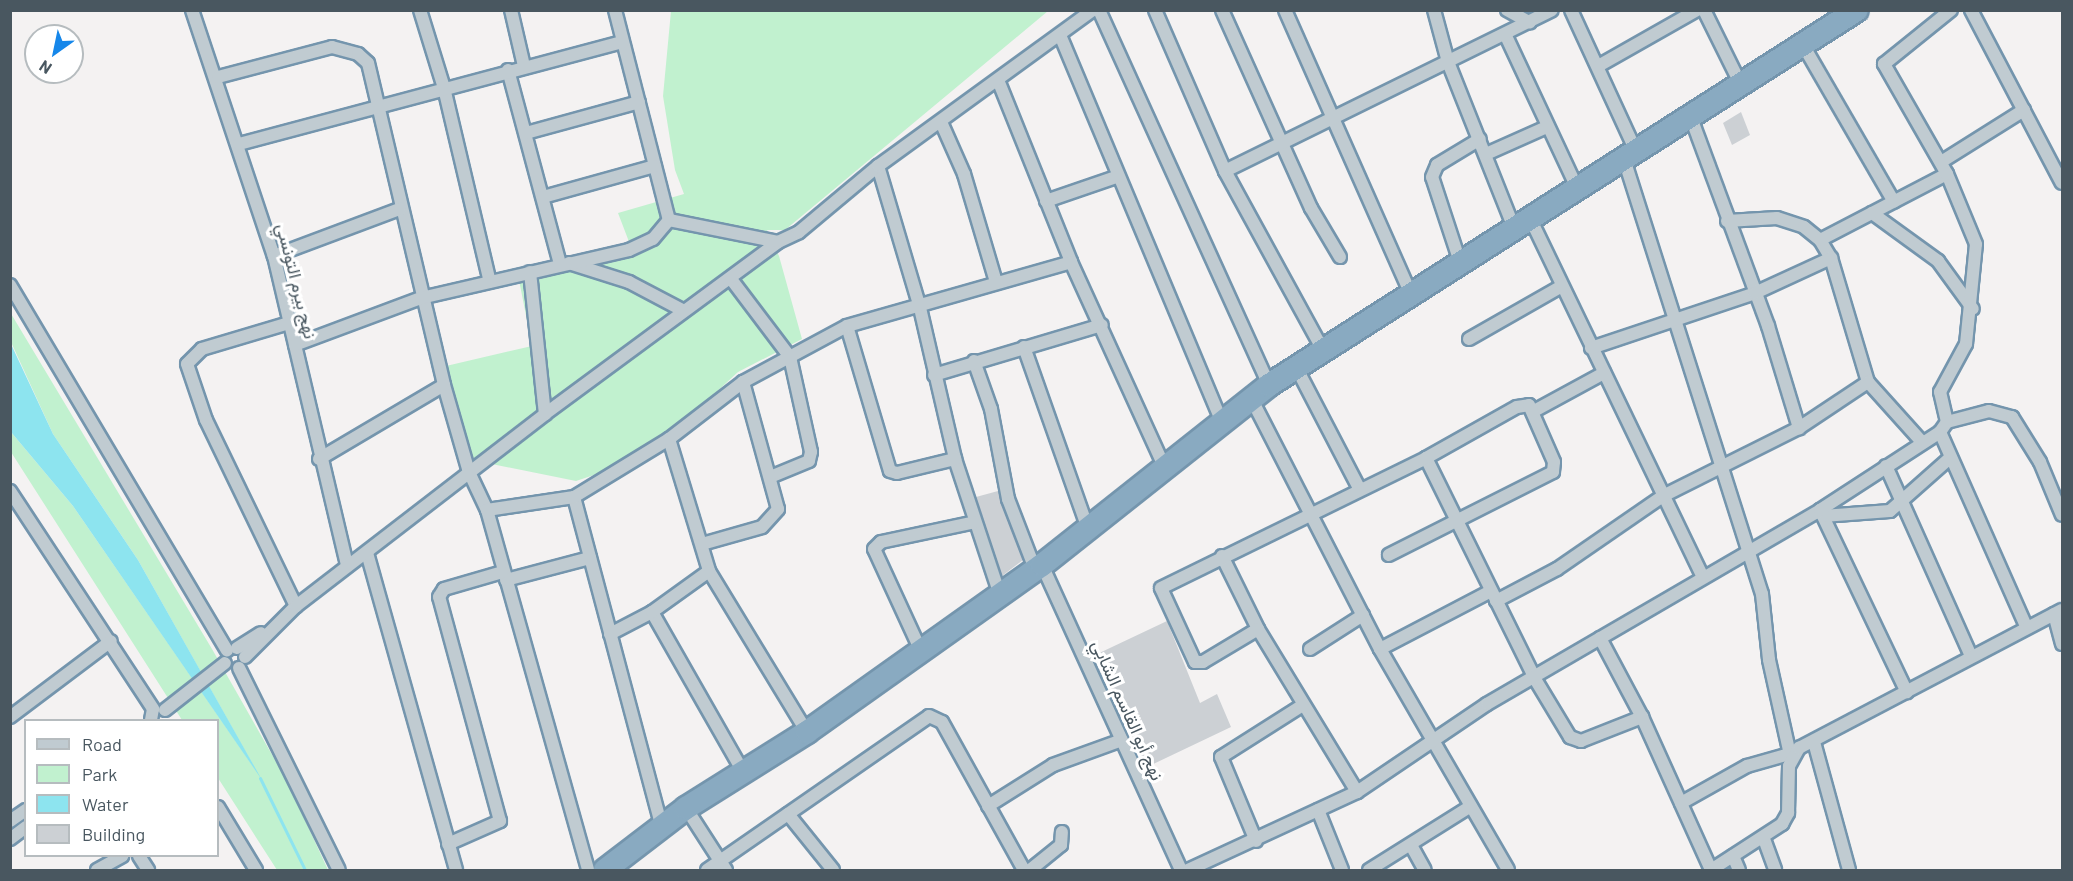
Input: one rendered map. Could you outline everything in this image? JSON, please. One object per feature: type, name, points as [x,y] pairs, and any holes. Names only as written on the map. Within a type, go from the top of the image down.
[{"type":"highway","points":[[605,870],[686,808],[807,732],[1039,567],[1221,420],[1296,367],[1460,262],[1523,225],[1690,115],[1857,10]]},
{"type":"street","name":"نهج بيرم التونسي","points":[[192,10],[218,77],[274,256],[319,459],[347,566]]},
{"type":"street","points":[[420,10],[444,88],[490,282]]},
{"type":"street","points":[[511,10],[525,66]]},
{"type":"street","points":[[615,10],[669,220]]},
{"type":"street","points":[[10,491],[157,714],[545,414],[731,279],[778,242],[799,232],[878,166],[1093,10]]},
{"type":"street","points":[[1099,10],[1310,512],[1380,649],[1430,740],[1472,806],[1508,870]]},
{"type":"street","points":[[1155,10],[1225,171],[1323,350]]},
{"type":"street","points":[[1222,10],[1280,142],[1340,257]]},
{"type":"street","points":[[1286,10],[1411,294]]},
{"type":"street","points":[[1434,10],[1448,62],[1486,154],[1523,225],[1562,286],[1702,576]]},
{"type":"street","points":[[1507,10],[1530,23]]},
{"type":"street","points":[[1225,171],[1331,116],[1506,36],[1552,10]]},
{"type":"street","points":[[1571,10],[1600,65],[1630,155],[1675,318],[1762,594],[1769,660],[1790,757],[1788,813],[1764,839],[1711,870],[1642,717],[1600,638]]},
{"type":"street","points":[[1600,65],[1697,10]]},
{"type":"street","points":[[1704,10],[1740,83]]},
{"type":"street","points":[[1951,10],[1884,64],[1941,162],[1974,235],[1973,309],[1966,344],[1940,392],[1943,427],[1951,457],[2026,626]]},
{"type":"street","points":[[1971,10],[2062,183]]},
{"type":"street","points":[[1060,35],[1116,177],[1221,420]]},
{"type":"street","points":[[1506,36],[1578,189]]},
{"type":"street","points":[[239,144],[508,70],[623,42]]},
{"type":"street","points":[[1803,45],[1894,202]]},
{"type":"street","points":[[218,77],[332,47],[343,48],[368,63],[421,298],[444,385],[469,472],[487,510],[588,870]]},
{"type":"street","points":[[508,70],[563,263]]},
{"type":"street","points":[[998,80],[1071,262],[1102,325],[1164,466]]},
{"type":"street","points":[[526,133],[639,102]]},
{"type":"street","points":[[1941,162],[2024,110]]},
{"type":"street","points":[[1690,115],[1755,293],[1799,428]]},
{"type":"street","points":[[941,122],[964,174],[996,282]]},
{"type":"street","points":[[1486,154],[1547,127]]},
{"type":"street","points":[[1460,262],[1432,177],[1437,165],[1480,139]]},
{"type":"street","points":[[543,197],[655,166]]},
{"type":"street","points":[[878,166],[920,308],[955,459],[1000,595]]},
{"type":"street","points":[[1820,240],[1947,174]]},
{"type":"street","points":[[1047,201],[1116,177]]},
{"type":"street","points":[[274,256],[400,209]]},
{"type":"street","points":[[1872,213],[1938,261],[1973,309]]},
{"type":"street","points":[[1727,221],[1777,218],[1804,227],[1820,240],[1831,258],[1868,382],[1922,442]]},
{"type":"street","points":[[669,220],[778,242]]},
{"type":"street","points":[[295,345],[421,298],[643,246],[669,220]]},
{"type":"street","points":[[1591,348],[1755,293],[1831,258]]},
{"type":"street","points":[[487,510],[574,496],[669,438],[743,382],[847,326],[920,308],[996,282],[1071,262]]},
{"type":"street","points":[[563,263],[629,282],[684,311]]},
{"type":"street","points":[[530,272],[545,414]]},
{"type":"street","points":[[731,279],[790,357],[810,458],[770,477]]},
{"type":"street","points":[[10,285],[157,539],[232,658],[339,870]]},
{"type":"street","points":[[1469,339],[1562,286]]},
{"type":"street","points":[[289,323],[202,349],[187,364],[206,420],[296,606]]},
{"type":"street","points":[[934,375],[974,361],[1102,325]]},
{"type":"street","points":[[847,326],[890,471],[897,473],[955,459]]},
{"type":"street","points":[[1024,347],[1088,529]]},
{"type":"street","name":"نهج أبو القاسم الشابي","points":[[974,361],[991,410],[1008,499],[1181,870]]},
{"type":"street","points":[[1296,367],[1359,488]]},
{"type":"street","points":[[1534,411],[1604,373]]},
{"type":"street","points":[[702,544],[770,523],[778,509],[743,382]]},
{"type":"street","points":[[1380,649],[1557,569],[1663,496],[1799,428],[1868,382]]},
{"type":"street","points":[[319,459],[444,385]]},
{"type":"street","points":[[1258,629],[1203,662],[1191,656],[1161,588],[1310,512],[1426,458],[1517,407],[1527,404],[1534,411],[1554,462],[1553,472],[1457,524],[1389,555]]},
{"type":"street","points":[[1188,870],[1256,842],[1357,792],[1430,740],[1535,679],[1702,576],[1749,549],[1821,513],[1943,427],[1989,411],[2012,417],[2035,453],[2062,515]]},
{"type":"street","points":[[669,438],[709,571],[807,732]]},
{"type":"street","points":[[1821,513],[1885,513],[1904,501],[1951,457]]},
{"type":"street","points":[[1426,458],[1535,679],[1574,740],[1642,717]]},
{"type":"street","points":[[1886,466],[1904,501],[1971,656]]},
{"type":"street","points":[[574,496],[662,825]]},
{"type":"street","points":[[1821,513],[1907,692]]},
{"type":"street","points":[[921,651],[874,549],[881,542],[975,522]]},
{"type":"street","points":[[367,553],[456,870]]},
{"type":"street","points":[[1222,556],[1258,629],[1357,792]]},
{"type":"street","points":[[448,844],[500,821],[439,597],[444,589],[590,558]]},
{"type":"street","points":[[610,634],[652,612],[709,571]]},
{"type":"street","points":[[652,612],[744,773]]},
{"type":"street","points":[[1681,803],[1747,766],[1790,757],[1814,741],[2026,626],[2058,612],[2062,644]]},
{"type":"street","points":[[1311,649],[1363,615]]},
{"type":"street","points":[[10,717],[111,641]]},
{"type":"street","points":[[1256,842],[1221,758],[1303,705]]},
{"type":"street","points":[[707,870],[722,866],[788,814],[929,716],[942,722],[1024,870]]},
{"type":"street","points":[[988,806],[1053,765],[1122,740]]},
{"type":"street","points":[[1814,741],[1849,870]]},
{"type":"street","points":[[1369,870],[1412,847],[1472,806]]},
{"type":"street","points":[[686,808],[722,866]]},
{"type":"street","points":[[219,809],[256,870]]},
{"type":"street","points":[[1318,810],[1342,870]]},
{"type":"street","points":[[10,821],[24,811]]},
{"type":"street","points":[[788,814],[833,870]]},
{"type":"street","points":[[10,839],[24,828]]},
{"type":"street","points":[[1030,870],[1061,845],[1062,832]]},
{"type":"street","points":[[1764,839],[1775,870]]},
{"type":"street","points":[[1412,847],[1425,870]]},
{"type":"street","points":[[1733,856],[1739,870]]},
{"type":"street","points":[[97,870],[119,857]]},
{"type":"street","points":[[140,857],[148,870]]},
{"type":"green space","points":[[671,11],[1048,11],[785,230],[767,230],[779,256],[802,339],[738,372],[672,433],[612,469],[576,481],[467,459],[446,366],[532,346],[519,280],[631,247],[618,213],[684,194],[675,170],[663,96]]},
{"type":"green space","points":[[10,312],[212,649],[287,781],[328,870],[277,870],[219,780],[219,719],[181,719],[11,452],[11,432],[73,506],[257,772],[138,560],[53,434],[11,342]]},
{"type":"water","points":[[10,342],[53,434],[138,560],[262,780],[73,506],[11,432]]},
{"type":"building","points":[[1741,112],[1750,135],[1732,145],[1723,123]]},
{"type":"building","points":[[998,491],[1023,560],[1002,576],[976,497]]},
{"type":"building","points":[[1167,621],[1200,703],[1217,694],[1231,727],[1147,767],[1093,656]]},
{"type":"waterway","points":[[260,778],[305,870]]}]
